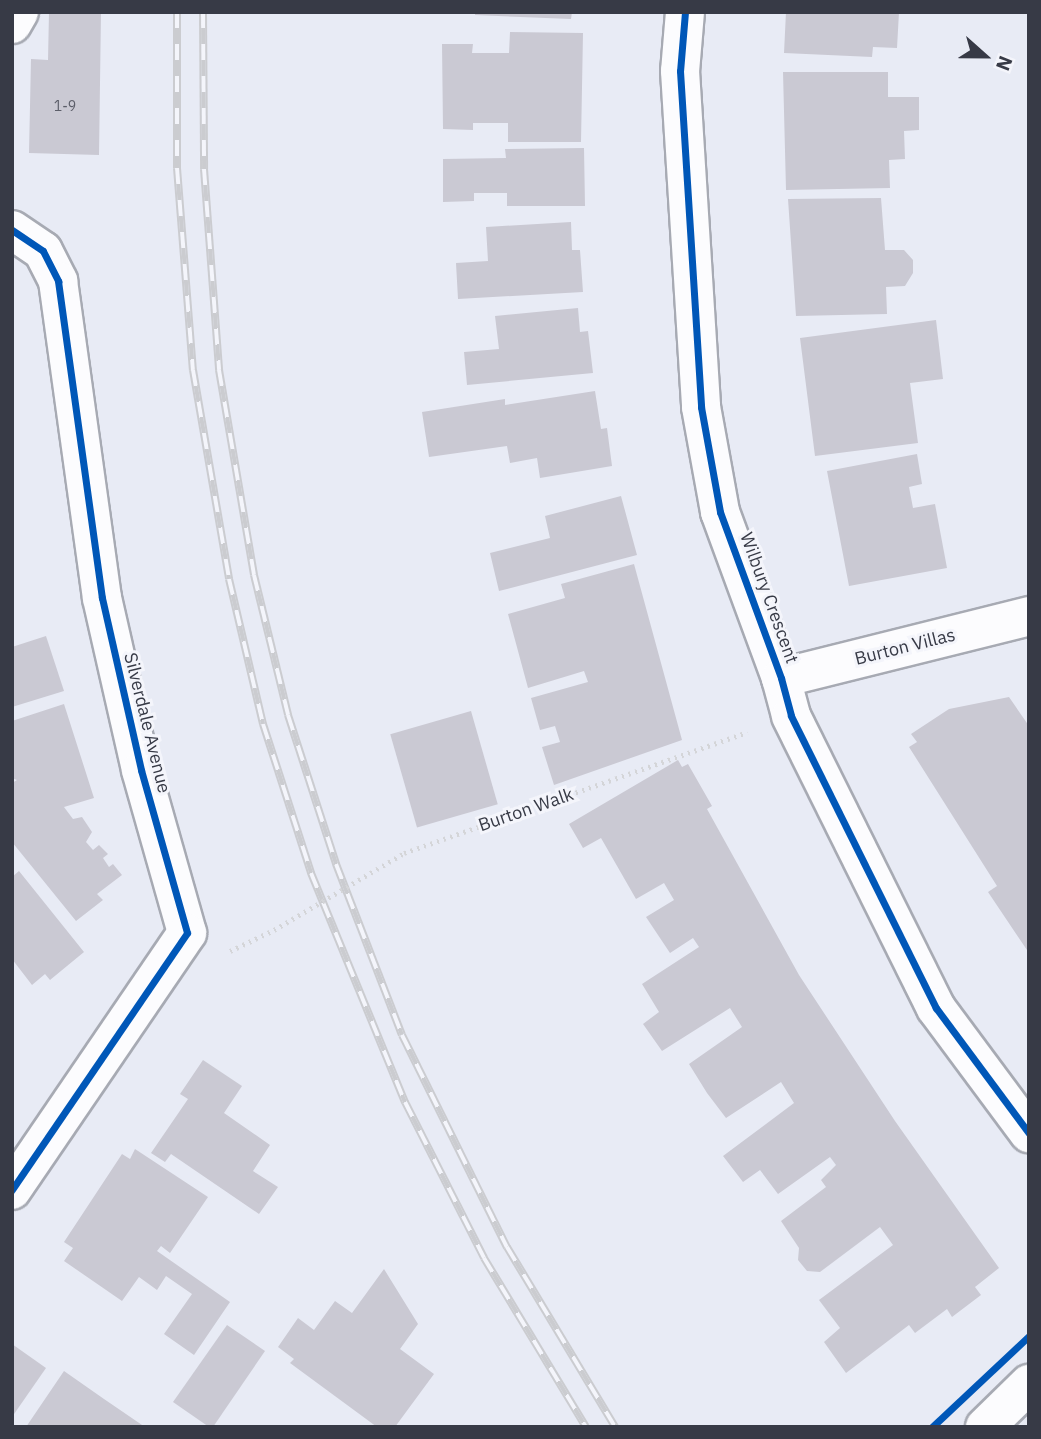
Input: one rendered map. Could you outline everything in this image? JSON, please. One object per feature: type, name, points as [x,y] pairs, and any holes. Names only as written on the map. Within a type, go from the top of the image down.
[{"type":"street","points":[[12,24],[19,12]]},
{"type":"street","name":"Wilbury Crescent","points":[[685,12],[680,71],[701,407],[720,512],[781,678],[791,716],[936,1008],[1029,1133]]},
{"type":"street","name":"Silverdale Avenue","points":[[12,230],[43,251],[58,281],[102,598],[141,770],[187,933],[12,1190]]},
{"type":"street","name":"Burton Villas","points":[[781,678],[1029,616]]},
{"type":"street","points":[[985,1427],[1029,1384]]},
{"type":"building","points":[[49,12],[101,12],[99,155],[29,153],[31,59],[48,60]]},
{"type":"building","points":[[475,12],[572,12],[571,19],[475,15]]},
{"type":"building","points":[[786,12],[899,12],[897,48],[873,47],[872,57],[784,53]]},
{"type":"building","points":[[510,32],[583,33],[581,142],[508,142],[508,123],[473,123],[473,130],[443,129],[442,44],[473,44],[472,53],[509,53]]},
{"type":"building","points":[[783,72],[888,72],[888,97],[919,97],[919,130],[904,131],[905,159],[889,160],[890,188],[786,190]]},
{"type":"building","points":[[584,148],[585,206],[507,206],[507,193],[474,193],[474,201],[443,202],[443,159],[506,158],[505,149]]},
{"type":"building","points":[[881,198],[885,250],[904,250],[913,260],[913,273],[905,286],[886,287],[887,314],[796,316],[788,199]]},
{"type":"building","points":[[571,222],[572,250],[580,250],[583,292],[458,299],[456,263],[488,261],[486,227]]},
{"type":"building","points":[[578,308],[580,332],[588,331],[593,373],[467,385],[464,352],[499,349],[495,316]]},
{"type":"building","points":[[936,320],[943,379],[910,383],[918,443],[815,456],[800,338]]},
{"type":"building","points":[[595,391],[601,429],[607,428],[612,466],[540,478],[537,458],[510,463],[507,446],[429,457],[422,412],[505,399],[505,405]]},
{"type":"building","points":[[917,454],[922,484],[909,487],[913,508],[935,504],[947,568],[849,586],[827,471]]},
{"type":"building","points":[[621,496],[637,555],[499,591],[490,553],[550,538],[545,516]]},
{"type":"building","points":[[634,564],[682,740],[554,785],[542,747],[560,742],[555,726],[540,730],[531,698],[588,682],[584,671],[528,688],[508,614],[565,598],[561,584]]},
{"type":"building","points":[[46,636],[64,691],[12,707],[12,647]]},
{"type":"building","points":[[1009,697],[1029,726],[1029,953],[988,892],[997,886],[909,747],[917,742],[911,734],[949,709]]},
{"type":"building","points":[[64,704],[94,798],[64,807],[73,819],[82,817],[92,832],[86,842],[93,850],[99,845],[108,854],[103,858],[109,867],[113,864],[122,875],[97,894],[103,900],[76,921],[12,842],[12,783],[17,780],[12,778],[12,721]]},
{"type":"building","points":[[471,711],[498,804],[417,827],[390,734]]},
{"type":"building","points":[[678,760],[682,767],[688,764],[712,806],[707,809],[799,975],[895,1121],[999,1268],[975,1287],[981,1295],[952,1317],[947,1309],[915,1333],[909,1325],[846,1373],[824,1342],[840,1328],[819,1300],[893,1245],[880,1227],[820,1272],[807,1271],[798,1260],[799,1248],[781,1221],[826,1187],[821,1180],[836,1165],[830,1157],[778,1194],[760,1170],[743,1182],[723,1156],[794,1103],[781,1082],[726,1118],[707,1093],[689,1064],[742,1027],[730,1008],[662,1051],[643,1024],[659,1012],[642,984],[699,947],[693,938],[670,953],[646,917],[674,900],[664,883],[636,899],[601,838],[583,848],[569,824]]},
{"type":"building","points":[[19,871],[84,952],[50,980],[45,974],[32,985],[12,959],[12,877]]},
{"type":"building","points":[[203,1060],[242,1086],[224,1113],[270,1145],[253,1171],[278,1187],[259,1214],[171,1154],[165,1162],[151,1153],[188,1099],[180,1094]]},
{"type":"building","points":[[135,1149],[208,1197],[170,1253],[161,1246],[157,1251],[230,1302],[194,1355],[164,1334],[192,1294],[166,1276],[157,1290],[139,1277],[122,1301],[64,1261],[73,1248],[64,1242],[122,1154],[130,1159]]},
{"type":"building","points":[[384,1269],[418,1324],[400,1349],[434,1374],[395,1427],[377,1427],[290,1363],[294,1359],[278,1347],[298,1318],[314,1330],[335,1301],[352,1313]]},
{"type":"building","points":[[227,1325],[265,1351],[213,1427],[209,1427],[173,1402]]},
{"type":"building","points":[[12,1344],[46,1368],[12,1417]]},
{"type":"building","points":[[64,1371],[104,1399],[145,1427],[26,1427]]},
{"type":"railway","points":[[177,12],[177,168],[193,370],[229,579],[263,724],[311,873],[405,1102],[484,1258],[586,1427]]},
{"type":"railway","points":[[203,12],[204,169],[219,370],[254,575],[288,715],[336,864],[402,1035],[507,1247],[615,1427]]},
{"type":"cycle path","points":[[685,12],[680,71],[701,407],[720,512],[781,678],[791,716],[936,1008],[1029,1133]]},
{"type":"cycle path","points":[[12,230],[43,251],[58,281],[102,598],[141,770],[187,933],[12,1190]]},
{"type":"cycle path","points":[[932,1427],[1029,1336]]}]
